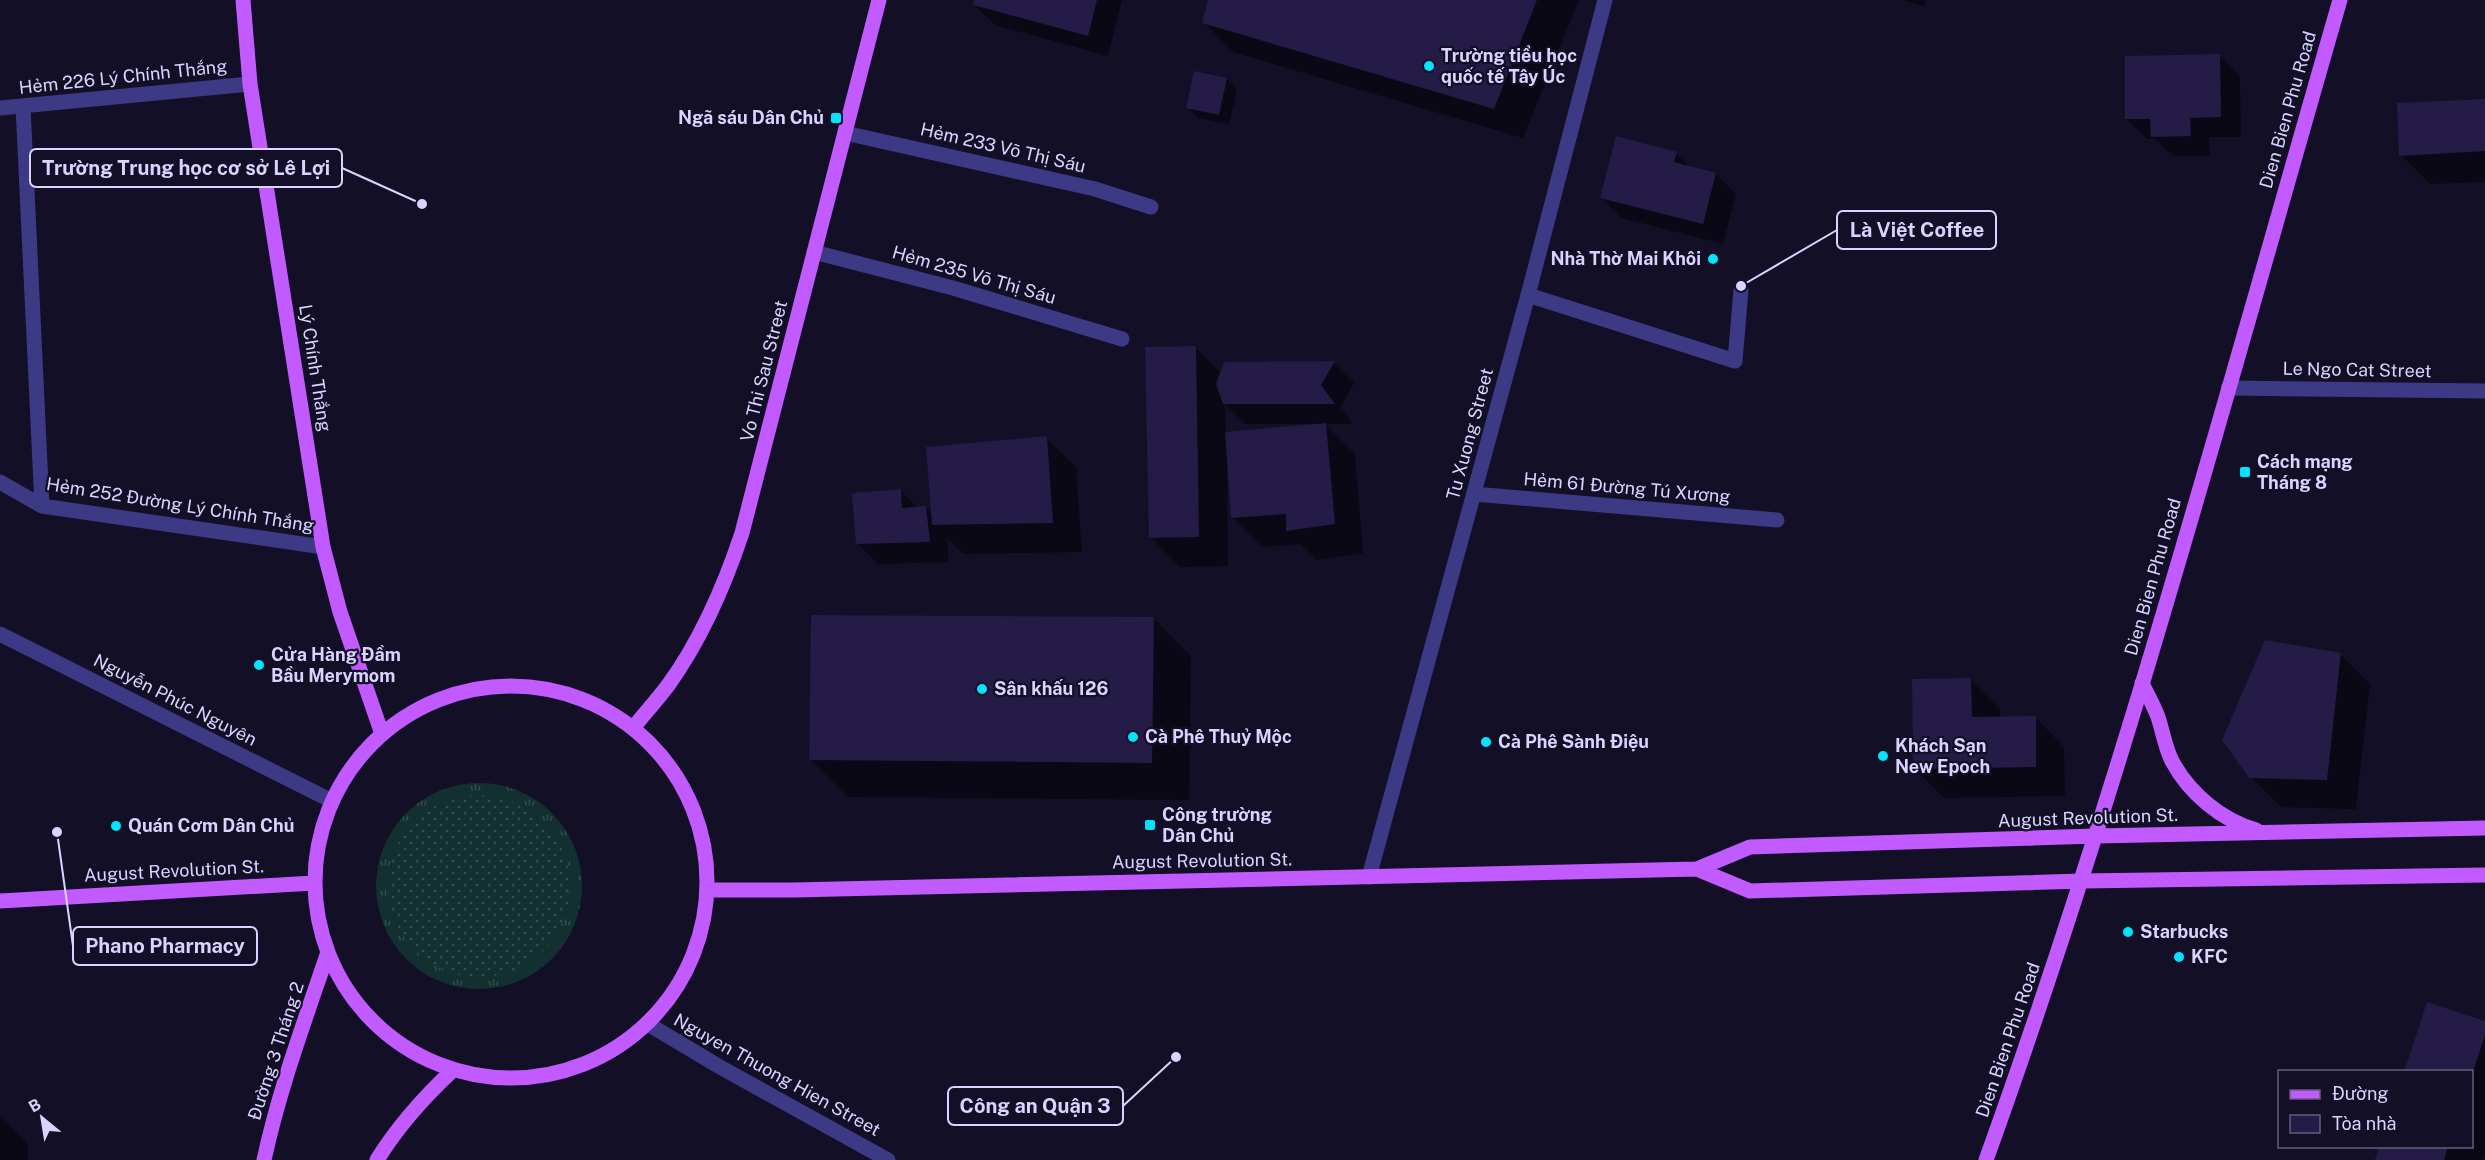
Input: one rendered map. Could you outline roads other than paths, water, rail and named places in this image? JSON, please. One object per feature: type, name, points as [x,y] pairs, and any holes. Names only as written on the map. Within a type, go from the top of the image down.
[{"type":"main road","name":"Lý Chính Thắng","points":[[243,0],[250,84],[323,546],[340,612],[382,734]]},
{"type":"main road","name":"Vo Thi Sau Street","points":[[633,728],[669,684],[699,637],[730,568],[742,533],[879,0]]},
{"type":"main road","name":"Dien Bien Phu Road","points":[[1986,1160],[2042,1007],[2096,836],[2340,0]]},
{"type":"main road","points":[[2142,684],[2157,716],[2173,762],[2187,783],[2224,817],[2244,827],[2268,833]]},
{"type":"main road","points":[[505,686],[551,690],[573,697],[594,704],[633,728],[662,756],[686,790],[699,823],[707,857],[709,890],[702,931],[690,965],[672,996],[648,1024],[606,1055],[556,1074],[504,1079],[452,1071],[399,1045],[357,1006],[327,955],[317,919],[314,883],[318,846],[332,801],[353,766],[382,734],[417,710],[460,693],[505,686]]},
{"type":"main road","name":"August Revolution St.","points":[[709,890],[794,890],[1697,869],[1750,847],[2096,836],[2485,828]]},
{"type":"main road","name":"August Revolution St.","points":[[1697,869],[1750,891],[2082,881],[2485,875]]},
{"type":"main road","name":"August Revolution St.","points":[[0,901],[314,883]]},
{"type":"main road","name":"Đường 3 Tháng 2","points":[[264,1160],[288,1067],[327,955]]},
{"type":"main road","points":[[377,1160],[402,1123],[452,1071]]},
{"type":"street","name":"Tu Xuong Street","points":[[1369,877],[1528,295],[1605,0]]},
{"type":"street","name":"Hẻm 226 Lý Chính Thắng","points":[[0,108],[250,84]]},
{"type":"street","points":[[23,106],[42,506]]},
{"type":"street","name":"Hẻm 233 Võ Thị Sáu","points":[[845,133],[1095,189],[1151,207]]},
{"type":"street","name":"Hẻm 235 Võ Thị Sáu","points":[[814,252],[953,288],[1122,339]]},
{"type":"street","points":[[1528,295],[1735,361],[1741,290]]},
{"type":"street","name":"Le Ngo Cat Street","points":[[2228,388],[2485,391]]},
{"type":"street","name":"Hẻm 252 Đường Lý Chính Thắng","points":[[0,482],[42,506],[323,546]]},
{"type":"street","name":"Hẻm 61 Đường Tú Xương","points":[[1474,494],[1778,520]]},
{"type":"street","name":"Nguyễn Phúc Nguyên","points":[[0,634],[332,801]]},
{"type":"street","name":"Nguyen Thuong Hien Street","points":[[648,1024],[720,1067],[888,1160]]},
{"type":"place","name":"Trường tiểu học quốc tế Tây Úc","points":[[1429,66]]},
{"type":"place","name":"Ngã sáu Dân Chủ","points":[[836,118]]},
{"type":"place","name":"Trường Trung học cơ sở Lê Lợi","points":[[422,204]]},
{"type":"place","name":"Nhà Thờ Mai Khôi","points":[[1713,259]]},
{"type":"place","name":"Là Việt Coffee","points":[[1741,286]]},
{"type":"place","name":"Cách mạng Tháng 8","points":[[2245,472]]},
{"type":"place","name":"Cửa Hàng Đầm Bầu Merymom","points":[[259,665]]},
{"type":"place","name":"Sân khấu 126","points":[[982,689]]},
{"type":"place","name":"Cà Phê Thuỷ Mộc","points":[[1133,737]]},
{"type":"place","name":"Cà Phê Sành Điệu","points":[[1486,742]]},
{"type":"place","name":"Khách Sạn New Epoch","points":[[1883,756]]},
{"type":"place","name":"Công trường Dân Chủ","points":[[1150,825]]},
{"type":"place","name":"Quán Cơm Dân Chủ","points":[[116,826]]},
{"type":"place","name":"Phano Pharmacy","points":[[57,832]]},
{"type":"place","name":"Starbucks","points":[[2128,932]]},
{"type":"place","name":"KFC","points":[[2179,957]]},
{"type":"place","name":"Công an Quận 3","points":[[1176,1057]]}]
